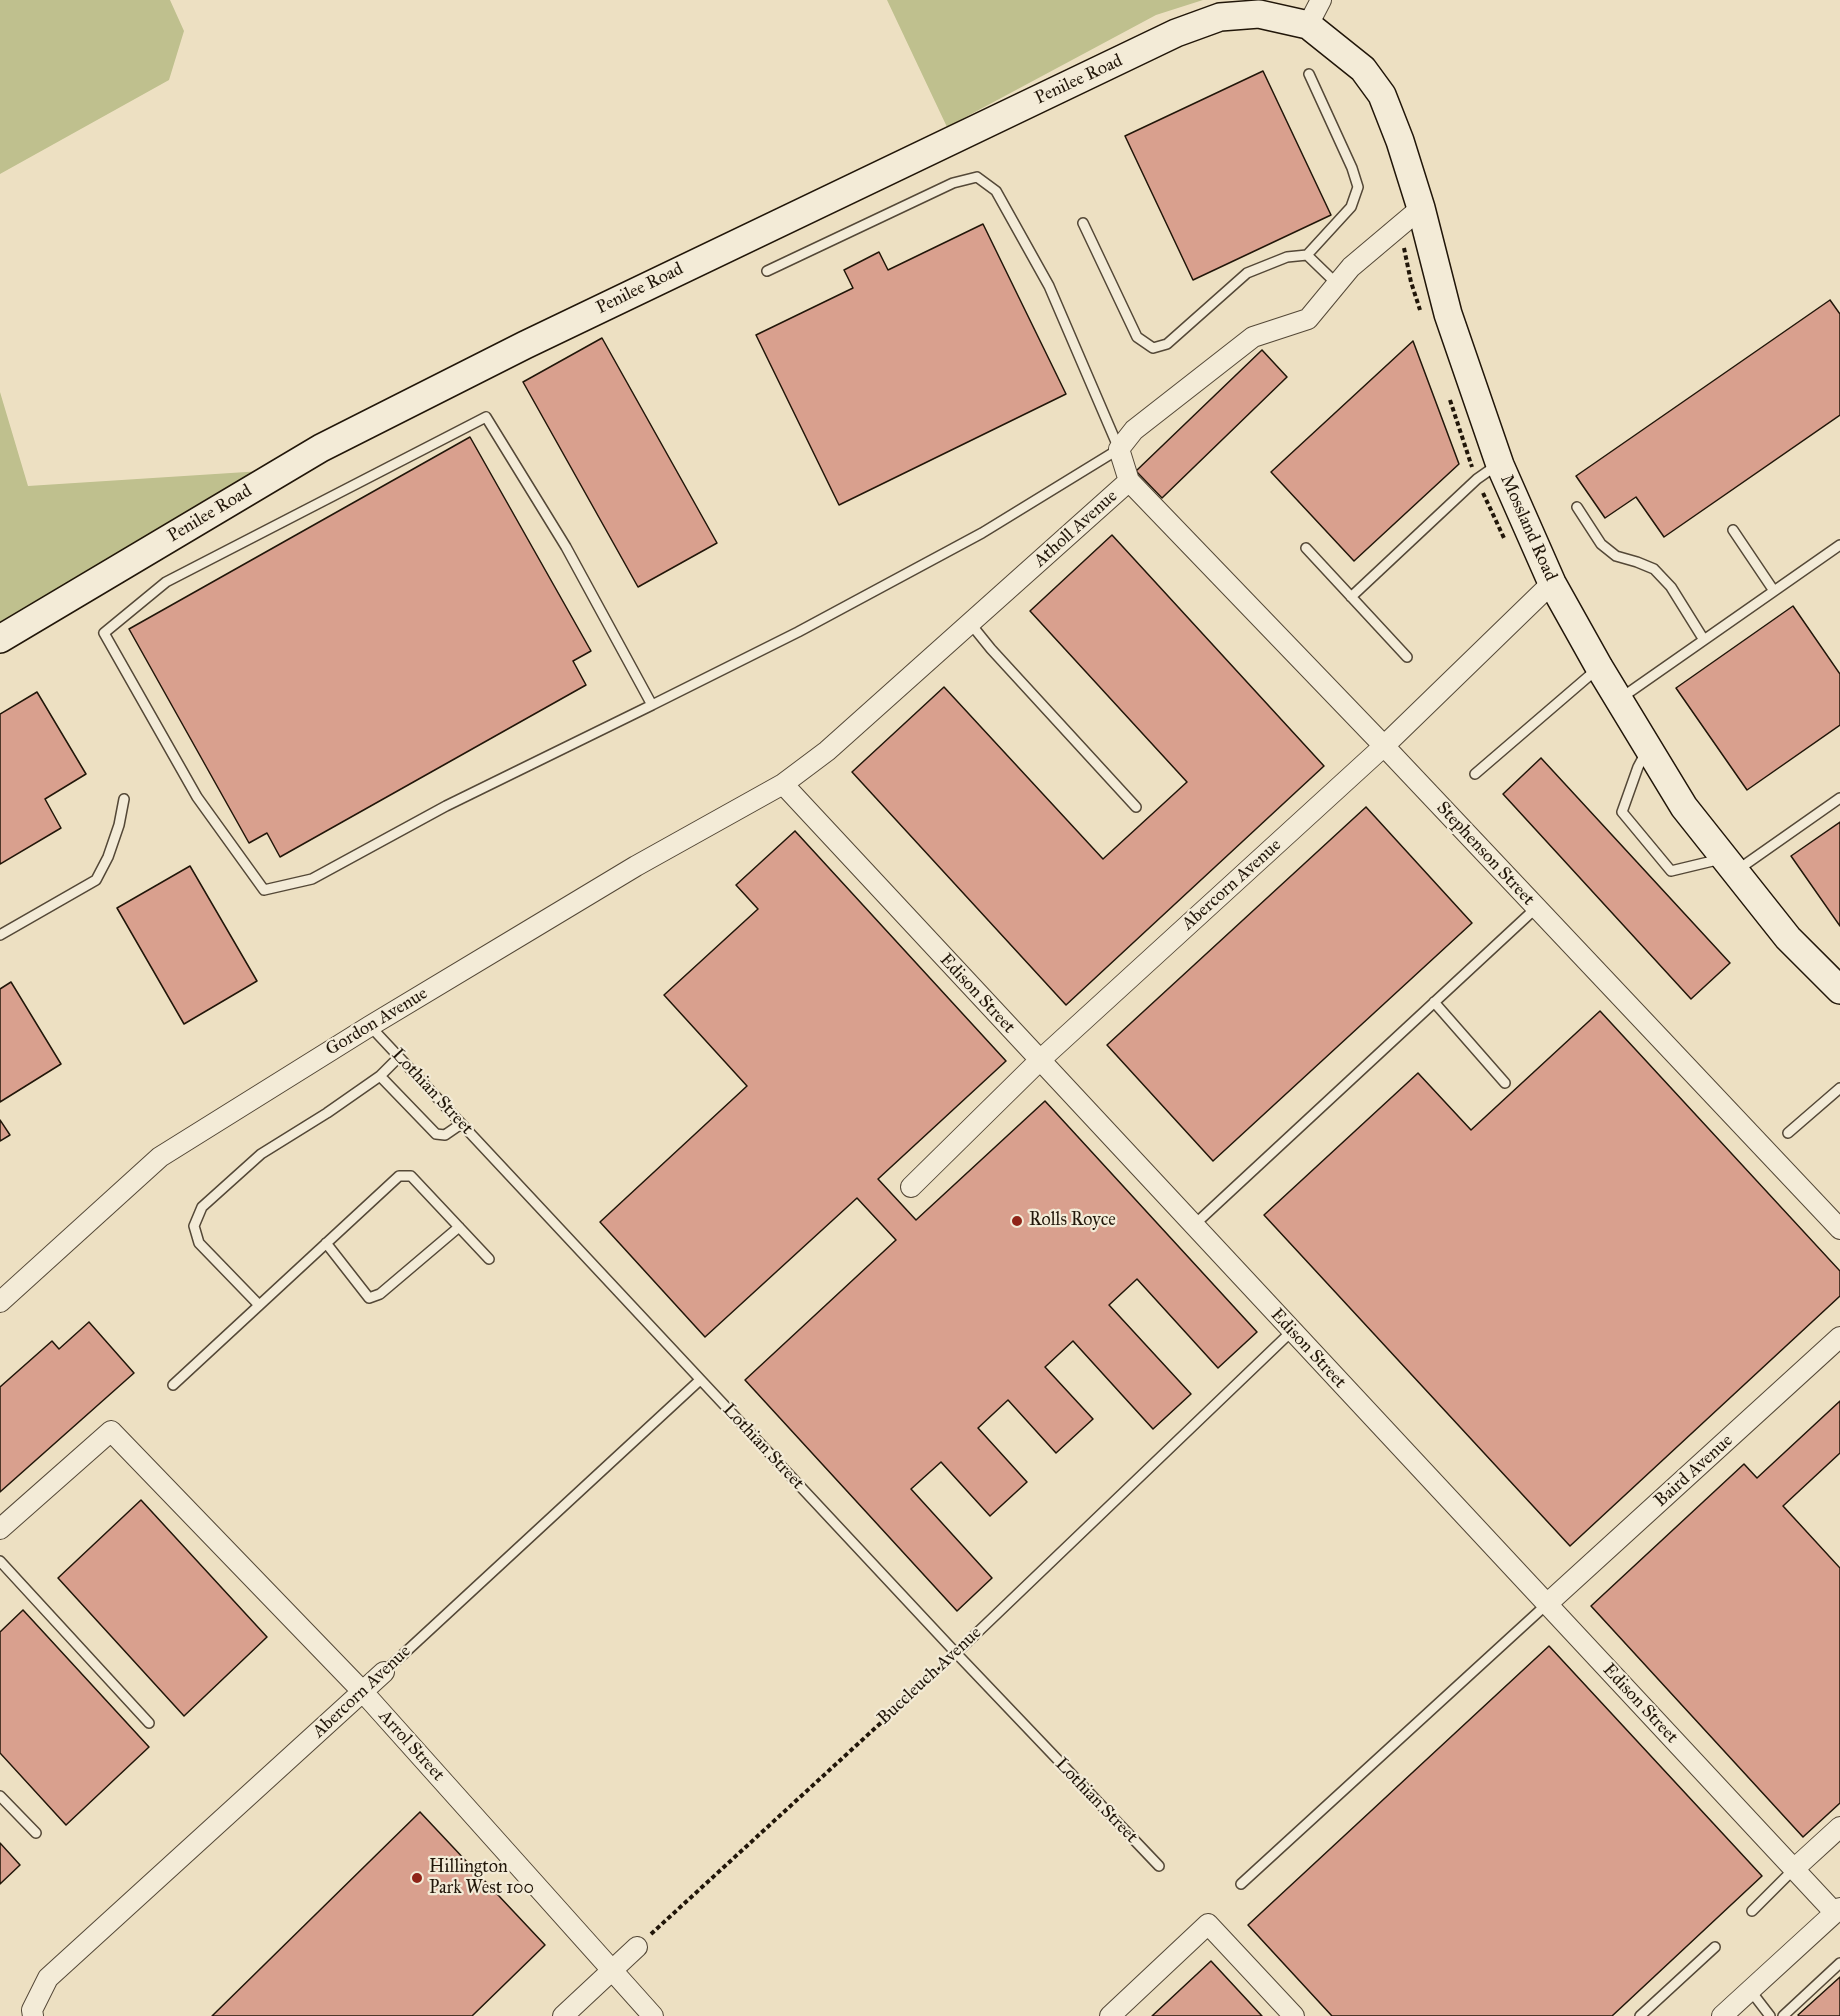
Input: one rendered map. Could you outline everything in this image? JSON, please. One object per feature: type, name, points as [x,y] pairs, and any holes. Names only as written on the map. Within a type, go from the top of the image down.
[{"type":"street","points":[[1308,26],[1321,0]]},
{"type":"street","name":"Penilee Road","points":[[0,639],[321,448],[525,345],[1176,33],[1220,17],[1259,14],[1308,26]]},
{"type":"street","name":"Mossland Road","points":[[1308,26],[1363,69],[1382,95],[1400,141],[1421,208],[1448,314],[1499,463],[1552,583],[1599,667],[1684,807],[1788,938],[1840,990]]},
{"type":"street","points":[[1119,449],[1134,430],[1252,337],[1308,319],[1351,267],[1421,208]]},
{"type":"street","name":"Atholl Avenue","points":[[783,784],[827,751],[1129,481],[1119,449]]},
{"type":"street","name":"Stephenson Street","points":[[1129,481],[1384,746],[1840,1229]]},
{"type":"street","name":"Abercorn Avenue","points":[[911,1187],[1039,1061],[1384,746],[1552,583]]},
{"type":"street","name":"Gordon Avenue","points":[[0,1302],[160,1157],[370,1026],[636,866],[783,784]]},
{"type":"street","name":"Edison Street","points":[[783,784],[1794,1869],[1837,1911]]},
{"type":"street","name":"Baird Avenue","points":[[1547,1604],[1840,1337]]},
{"type":"street","name":"Arrol Street","points":[[0,1529],[111,1431],[363,1692],[653,2016]]},
{"type":"street","name":"Abercorn Avenue","points":[[33,2013],[48,1978],[384,1672]]},
{"type":"street","points":[[1794,1869],[1840,1827]]},
{"type":"street","points":[[1722,2016],[1837,1911]]},
{"type":"street","points":[[1110,2016],[1208,1924],[1294,2016]]},
{"type":"street","points":[[563,2016],[637,1947]]},
{"type":"lane","points":[[1083,224],[1137,337],[1153,348],[1167,344],[1247,273],[1287,257],[1307,255],[1351,207],[1358,187],[1352,168],[1309,74]]},
{"type":"lane","points":[[652,705],[566,547],[486,417],[166,582],[104,633],[197,797],[264,890],[312,879],[446,806],[652,705],[798,632],[982,533],[1119,449],[1049,286],[996,191],[977,177],[953,183],[767,271]]},
{"type":"lane","points":[[1307,255],[1337,284]]},
{"type":"lane","points":[[1351,597],[1477,479],[1499,463]]},
{"type":"lane","points":[[1577,507],[1601,544],[1616,556],[1654,569],[1660,575],[1671,587],[1704,639]]},
{"type":"lane","points":[[1733,530],[1774,591]]},
{"type":"lane","points":[[1619,700],[1840,545]]},
{"type":"lane","points":[[1306,549],[1407,657]]},
{"type":"lane","points":[[970,623],[991,649],[1136,807]]},
{"type":"lane","points":[[1476,774],[1599,667]]},
{"type":"lane","points":[[1648,748],[1638,767],[1622,812],[1671,871],[1729,865],[1840,798]]},
{"type":"lane","points":[[0,935],[96,880],[108,857],[119,825],[123,799]]},
{"type":"lane","points":[[1193,1226],[1536,908]]},
{"type":"lane","points":[[1434,1002],[1505,1083]]},
{"type":"lane","name":"Lothian Street","points":[[370,1026],[956,1653],[1159,1866]]},
{"type":"lane","points":[[259,1305],[199,1243],[194,1226],[202,1207],[261,1155],[380,1076],[399,1057]]},
{"type":"lane","points":[[380,1076],[436,1134],[445,1135],[461,1124]]},
{"type":"lane","points":[[1788,1133],[1840,1088]]},
{"type":"lane","points":[[173,1385],[399,1176],[411,1176],[489,1259]]},
{"type":"lane","points":[[326,1243],[369,1298],[380,1294],[459,1227]]},
{"type":"lane","name":"Buccleuch Avenue","points":[[956,1653],[1292,1331]]},
{"type":"lane","name":"Abercorn Avenue","points":[[384,1672],[700,1380]]},
{"type":"lane","points":[[0,1561],[149,1723]]},
{"type":"lane","points":[[1241,1884],[1547,1604]]},
{"type":"lane","points":[[0,1796],[36,1833]]},
{"type":"lane","points":[[1752,1911],[1794,1869]]},
{"type":"lane","points":[[1640,2016],[1714,1947]]},
{"type":"lane","points":[[1783,2016],[1840,1963]]},
{"type":"lane","points":[[1750,1990],[1770,2016]]},
{"type":"path","name":"Buccleuch Avenue","points":[[637,1947],[956,1653]]},
{"type":"green space","points":[[0,0],[170,0],[184,31],[169,80],[0,174]]},
{"type":"green space","points":[[887,0],[1203,0],[1156,15],[947,127]]},
{"type":"green space","points":[[0,392],[28,486],[262,471],[0,628]]},
{"type":"building","points":[[1263,71],[1331,215],[1193,280],[1125,136]]},
{"type":"building","points":[[983,224],[1066,394],[839,505],[756,335],[853,288],[844,270],[879,252],[888,270]]},
{"type":"building","points":[[1830,300],[1840,314],[1840,415],[1664,537],[1636,497],[1605,518],[1576,476]]},
{"type":"building","points":[[602,338],[717,543],[638,587],[523,382]]},
{"type":"building","points":[[1413,341],[1459,464],[1354,561],[1271,472]]},
{"type":"building","points":[[1262,350],[1287,377],[1162,498],[1136,471]]},
{"type":"building","points":[[470,437],[591,651],[573,661],[586,685],[280,857],[267,833],[249,843],[129,629]]},
{"type":"building","points":[[1112,535],[1324,766],[1066,1005],[852,772],[944,687],[1103,859],[1187,782],[1030,611]]},
{"type":"building","points":[[1793,606],[1840,674],[1840,725],[1747,790],[1676,688]]},
{"type":"building","points":[[37,692],[86,774],[45,799],[61,828],[0,864],[0,714]]},
{"type":"building","points":[[1541,758],[1730,963],[1691,999],[1503,794]]},
{"type":"building","points":[[1366,807],[1472,923],[1213,1161],[1107,1045]]},
{"type":"building","points":[[1840,822],[1840,926],[1791,856]]},
{"type":"building","name":"Rolls Royce","points":[[795,831],[1006,1061],[878,1179],[916,1220],[1045,1101],[1257,1332],[1218,1368],[1137,1279],[1109,1305],[1191,1394],[1153,1429],[1073,1341],[1045,1367],[1093,1419],[1056,1453],[1008,1400],[978,1428],[1027,1482],[990,1516],[941,1462],[911,1489],[992,1578],[957,1611],[745,1380],[896,1240],[857,1198],[705,1337],[600,1222],[747,1086],[664,995],[758,909],[736,885]]},
{"type":"building","points":[[190,866],[257,981],[184,1024],[117,908]]},
{"type":"building","points":[[11,982],[61,1064],[0,1102],[0,989]]},
{"type":"building","points":[[1600,1011],[1840,1271],[1840,1296],[1570,1546],[1264,1215],[1418,1073],[1471,1130]]},
{"type":"building","points":[[0,1120],[10,1135],[0,1141]]},
{"type":"building","points":[[89,1322],[134,1373],[0,1492],[0,1387],[52,1341],[59,1349]]},
{"type":"building","points":[[1840,1401],[1840,1453],[1783,1506],[1840,1568],[1840,1803],[1803,1837],[1591,1606],[1744,1464],[1757,1478]]},
{"type":"building","points":[[141,1500],[267,1637],[184,1716],[58,1578]]},
{"type":"building","points":[[23,1610],[149,1747],[66,1825],[0,1753],[0,1632]]},
{"type":"building","points":[[1549,1646],[1762,1876],[1612,2016],[1332,2016],[1248,1925]]},
{"type":"building","name":"Hillington Park West 100","points":[[420,1812],[545,1945],[472,2016],[212,2016]]},
{"type":"building","points":[[0,1843],[20,1865],[0,1884]]},
{"type":"building","points":[[1211,1961],[1262,2016],[1152,2016]]},
{"type":"building","points":[[1840,1977],[1840,2016],[1798,2015]]},
{"type":"place","name":"Rolls Royce","points":[[1017,1221]]},
{"type":"place","name":"Hillington Park West 100","points":[[417,1878]]}]
